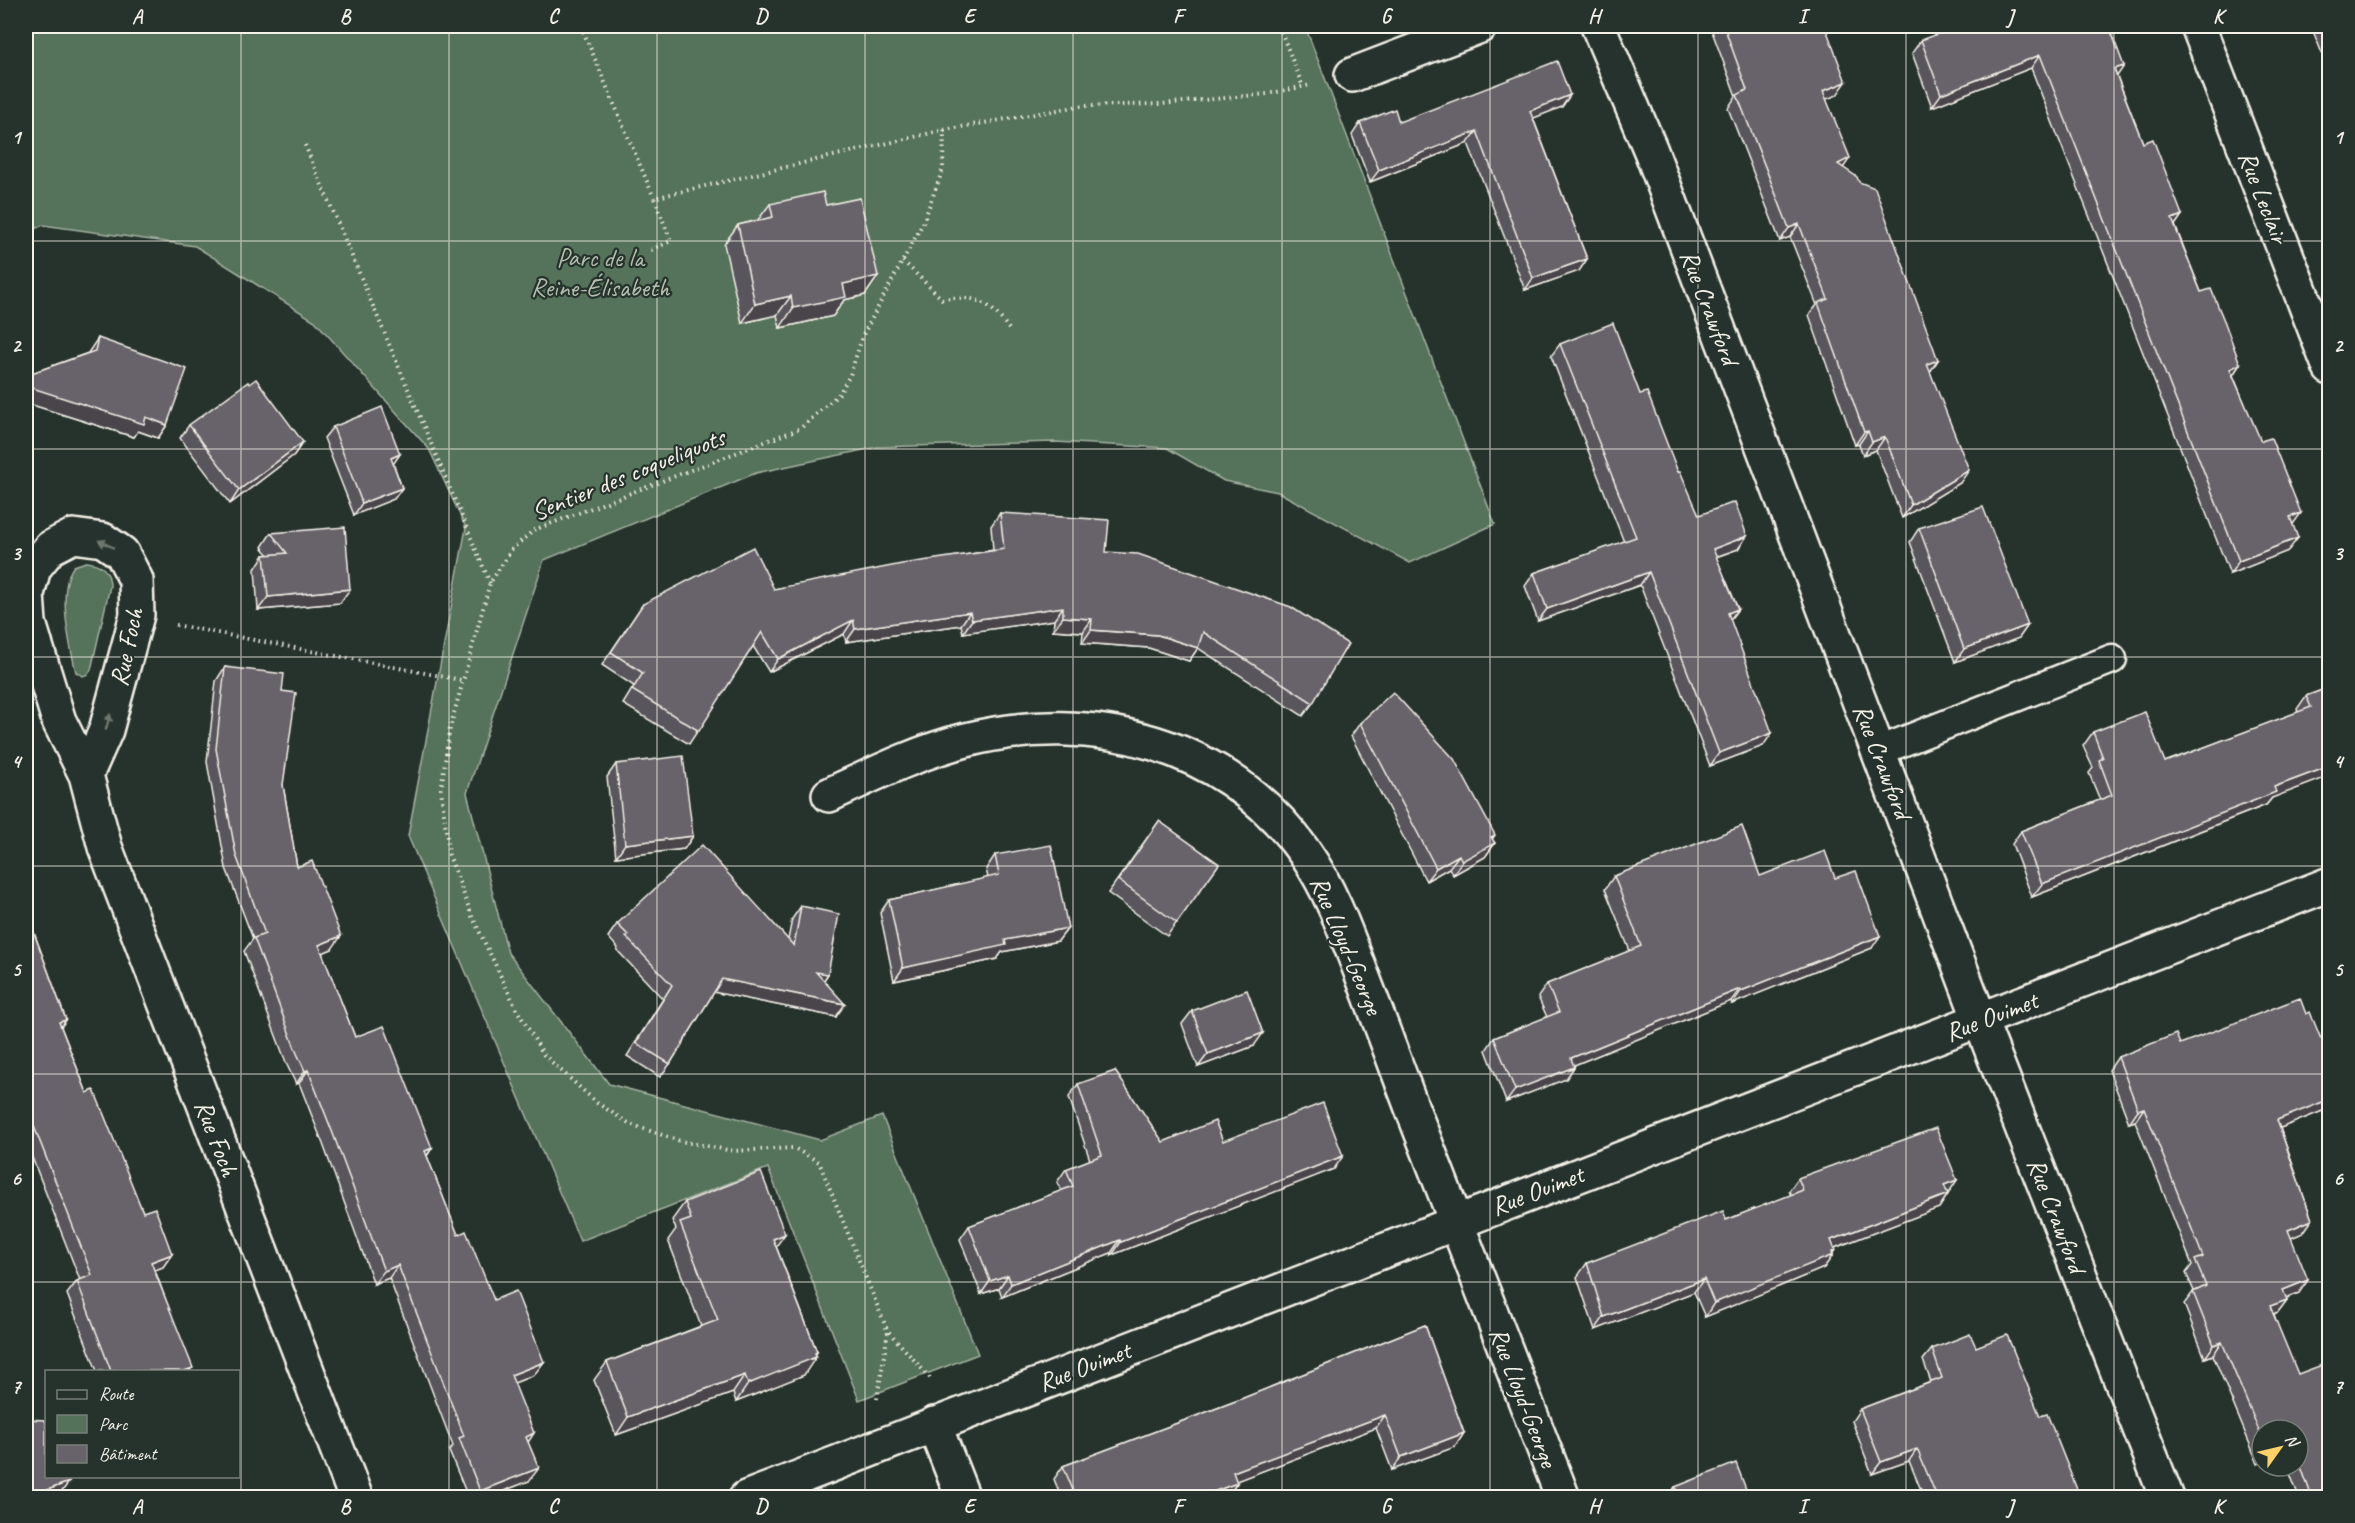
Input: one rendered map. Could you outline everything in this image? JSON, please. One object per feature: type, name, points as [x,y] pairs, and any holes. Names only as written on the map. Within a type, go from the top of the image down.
[{"type":"street","points":[[1352,75],[1480,26]]},
{"type":"street","name":"Rue Crawford","points":[[1598,26],[1651,152],[1980,1020],[2168,1497]]},
{"type":"street","name":"Rue Leclair","points":[[2198,26],[2330,368]]},
{"type":"street","name":"Rue Foch","points":[[86,775],[106,730],[137,615],[136,580],[122,553],[103,540],[73,536],[50,548],[34,568],[27,594],[29,623],[59,721],[86,775],[105,847],[356,1497]]},
{"type":"street","name":"Rue Lloyd-George","points":[[830,795],[887,767],[932,750],[1014,731],[1053,729],[1128,735],[1160,743],[1192,757],[1245,789],[1268,808],[1307,855],[1340,917],[1563,1497]]},
{"type":"street","name":"Rue Ouimet","points":[[746,1497],[2330,884]]},
{"type":"street","points":[[934,1424],[963,1497]]},
{"type":"lane","points":[[1879,751],[2112,659]]},
{"type":"path","points":[[582,26],[671,241],[651,250]]},
{"type":"path","points":[[1279,26],[1303,87]]},
{"type":"path","points":[[654,198],[944,130],[1080,106],[1162,104],[1267,94],[1328,83],[1352,75]]},
{"type":"path","name":"Sentier des coqueliquots","points":[[888,1332],[819,1162],[794,1148],[733,1151],[680,1141],[630,1124],[597,1102],[544,1055],[517,1010],[472,916],[449,855],[441,789],[450,728],[461,680],[490,583],[512,549],[534,530],[801,428],[839,394],[850,375],[863,335],[923,223],[943,169],[944,130]]},
{"type":"path","points":[[305,145],[490,583]]},
{"type":"path","points":[[903,261],[942,299],[964,296],[983,302],[1000,316],[1011,332]]},
{"type":"path","points":[[170,624],[461,680]]},
{"type":"path","points":[[888,1332],[931,1378]]},
{"type":"path","points":[[878,1399],[888,1332]]},
{"type":"green space","name":"Parc de la Reine-Élisabeth","points":[[26,26],[1305,26],[1495,524],[1410,563],[1278,492],[1224,481],[1167,448],[1055,442],[877,447],[756,473],[544,560],[467,793],[508,953],[609,1084],[820,1140],[882,1116],[978,1354],[859,1400],[768,1168],[580,1241],[408,836],[466,528],[429,449],[315,321],[195,246],[43,225],[26,233]]},
{"type":"green space","points":[[86,562],[104,569],[110,586],[91,670],[83,676],[76,672],[68,633],[65,602],[69,576],[74,566]]},
{"type":"building","points":[[1724,26],[1825,26],[1846,82],[1823,91],[1850,158],[1838,164],[1857,177],[1859,182],[1875,188],[1938,360],[1927,364],[1969,470],[1911,505],[1885,437],[1872,442],[1868,431],[1864,432],[1818,303],[1828,299],[1799,224],[1789,228],[1737,95],[1747,90]]},
{"type":"building","points":[[1960,26],[2109,26],[2124,66],[2114,69],[2143,143],[2153,139],[2182,215],[2172,219],[2201,292],[2211,289],[2240,364],[2230,369],[2261,441],[2271,438],[2301,513],[2290,517],[2298,538],[2239,561],[2040,55],[1941,94],[1921,40]]},
{"type":"building","points":[[1557,61],[1570,95],[1530,111],[1587,259],[1533,278],[1477,131],[1379,170],[1360,123],[1395,109],[1399,122]]},
{"type":"building","points":[[823,192],[826,205],[860,198],[878,276],[843,284],[846,297],[793,308],[791,296],[755,304],[738,225],[773,217],[770,204]]},
{"type":"building","points":[[1613,323],[1640,394],[1647,392],[1678,472],[1680,471],[1699,515],[1735,502],[1747,536],[1713,549],[1738,609],[1728,613],[1772,733],[1719,753],[1649,572],[1547,609],[1534,573],[1636,537],[1560,344]]},
{"type":"building","points":[[98,338],[187,369],[167,425],[146,417],[144,424],[26,386],[26,375],[95,351]]},
{"type":"building","points":[[256,379],[303,442],[239,490],[189,425],[248,382],[249,384]]},
{"type":"building","points":[[382,407],[400,454],[391,458],[402,488],[362,503],[333,427]]},
{"type":"building","points":[[1983,507],[2028,625],[1964,649],[1919,528]]},
{"type":"building","points":[[1000,513],[1109,520],[1106,552],[1138,554],[1291,607],[1348,644],[1313,703],[1203,632],[1198,648],[1158,635],[1091,630],[1092,619],[1063,617],[1063,607],[972,620],[970,612],[855,629],[853,620],[778,659],[762,632],[699,731],[632,690],[643,673],[611,652],[643,604],[753,547],[774,589],[902,564],[1004,549]]},
{"type":"building","points":[[345,527],[350,589],[268,597],[264,555],[287,553],[271,533]]},
{"type":"building","points":[[225,667],[284,674],[282,691],[296,693],[283,785],[297,867],[312,861],[341,936],[319,945],[355,1037],[384,1026],[432,1148],[425,1151],[458,1235],[466,1231],[494,1300],[516,1291],[544,1362],[511,1375],[534,1433],[526,1437],[539,1468],[480,1491],[459,1438],[464,1436],[398,1265],[384,1271],[332,1131],[308,1070],[305,1071],[296,1051],[254,938],[265,934],[236,855],[216,749]]},
{"type":"building","points":[[2330,687],[2330,766],[2274,787],[2276,792],[2042,884],[2021,831],[2112,795],[2099,760],[2103,758],[2093,732],[2145,712],[2165,762],[2311,707],[2306,696]]},
{"type":"building","points":[[1393,692],[1454,759],[1495,835],[1491,837],[1495,843],[1462,861],[1459,855],[1436,868],[1360,723]]},
{"type":"building","points":[[683,756],[693,836],[625,844],[616,764]]},
{"type":"building","points":[[1159,821],[1219,864],[1177,923],[1118,880]]},
{"type":"building","points":[[1742,826],[1760,876],[1825,851],[1835,878],[1856,871],[1880,936],[1741,991],[1740,989],[1571,1058],[1574,1067],[1515,1090],[1494,1038],[1559,1012],[1547,984],[1641,946],[1614,876]]},
{"type":"building","points":[[702,845],[794,946],[801,906],[839,914],[828,974],[816,972],[845,1004],[722,979],[670,1064],[636,1043],[672,985],[626,937],[628,935],[617,924]]},
{"type":"building","points":[[1051,845],[1068,928],[1005,940],[1006,945],[903,968],[889,900],[999,875],[995,855]]},
{"type":"building","points":[[26,911],[66,1020],[59,1022],[87,1093],[94,1090],[143,1212],[155,1208],[172,1254],[151,1262],[193,1368],[187,1370],[111,1370],[77,1281],[92,1275],[30,1116],[34,1114],[26,1091]]},
{"type":"building","points":[[1247,990],[1263,1033],[1208,1054],[1192,1011]]},
{"type":"building","points":[[2300,998],[2306,1014],[2310,1012],[2321,1039],[2330,1035],[2330,1099],[2277,1120],[2312,1220],[2288,1230],[2308,1280],[2283,1290],[2287,1300],[2270,1306],[2298,1374],[2330,1362],[2330,1497],[2312,1497],[2305,1478],[2310,1478],[2310,1418],[2254,1418],[2222,1342],[2214,1345],[2193,1292],[2206,1286],[2195,1260],[2203,1257],[2144,1108],[2138,1110],[2118,1057],[2176,1034],[2180,1044]]},
{"type":"building","points":[[1115,1071],[1163,1142],[1215,1121],[1223,1141],[1323,1103],[1343,1156],[1121,1242],[1120,1240],[1011,1284],[1008,1275],[990,1281],[969,1226],[1073,1186],[1066,1169],[1102,1155],[1078,1084]]},
{"type":"building","points":[[1936,1128],[1957,1180],[1944,1185],[1948,1194],[1831,1240],[1835,1250],[1832,1252],[1833,1255],[1714,1303],[1704,1279],[1604,1317],[1587,1263],[1723,1211],[1726,1220],[1803,1190],[1798,1178]]},
{"type":"building","points":[[761,1172],[785,1234],[773,1239],[817,1352],[816,1357],[748,1384],[745,1375],[628,1417],[607,1362],[718,1320],[680,1223],[691,1219],[685,1202]]},
{"type":"building","points":[[1425,1325],[1464,1433],[1401,1457],[1385,1415],[1233,1472],[1237,1483],[1199,1497],[1076,1497],[1063,1466],[1236,1401]]},
{"type":"building","points":[[1970,1334],[1976,1347],[2007,1335],[2040,1416],[2047,1414],[2080,1497],[1937,1497],[1917,1449],[1881,1462],[1860,1409],[1942,1378],[1932,1349]]},
{"type":"building","points":[[26,1419],[45,1420],[45,1478],[68,1478],[69,1482],[26,1497]]},
{"type":"building","points":[[1736,1463],[1749,1497],[1679,1497],[1675,1487]]}]
